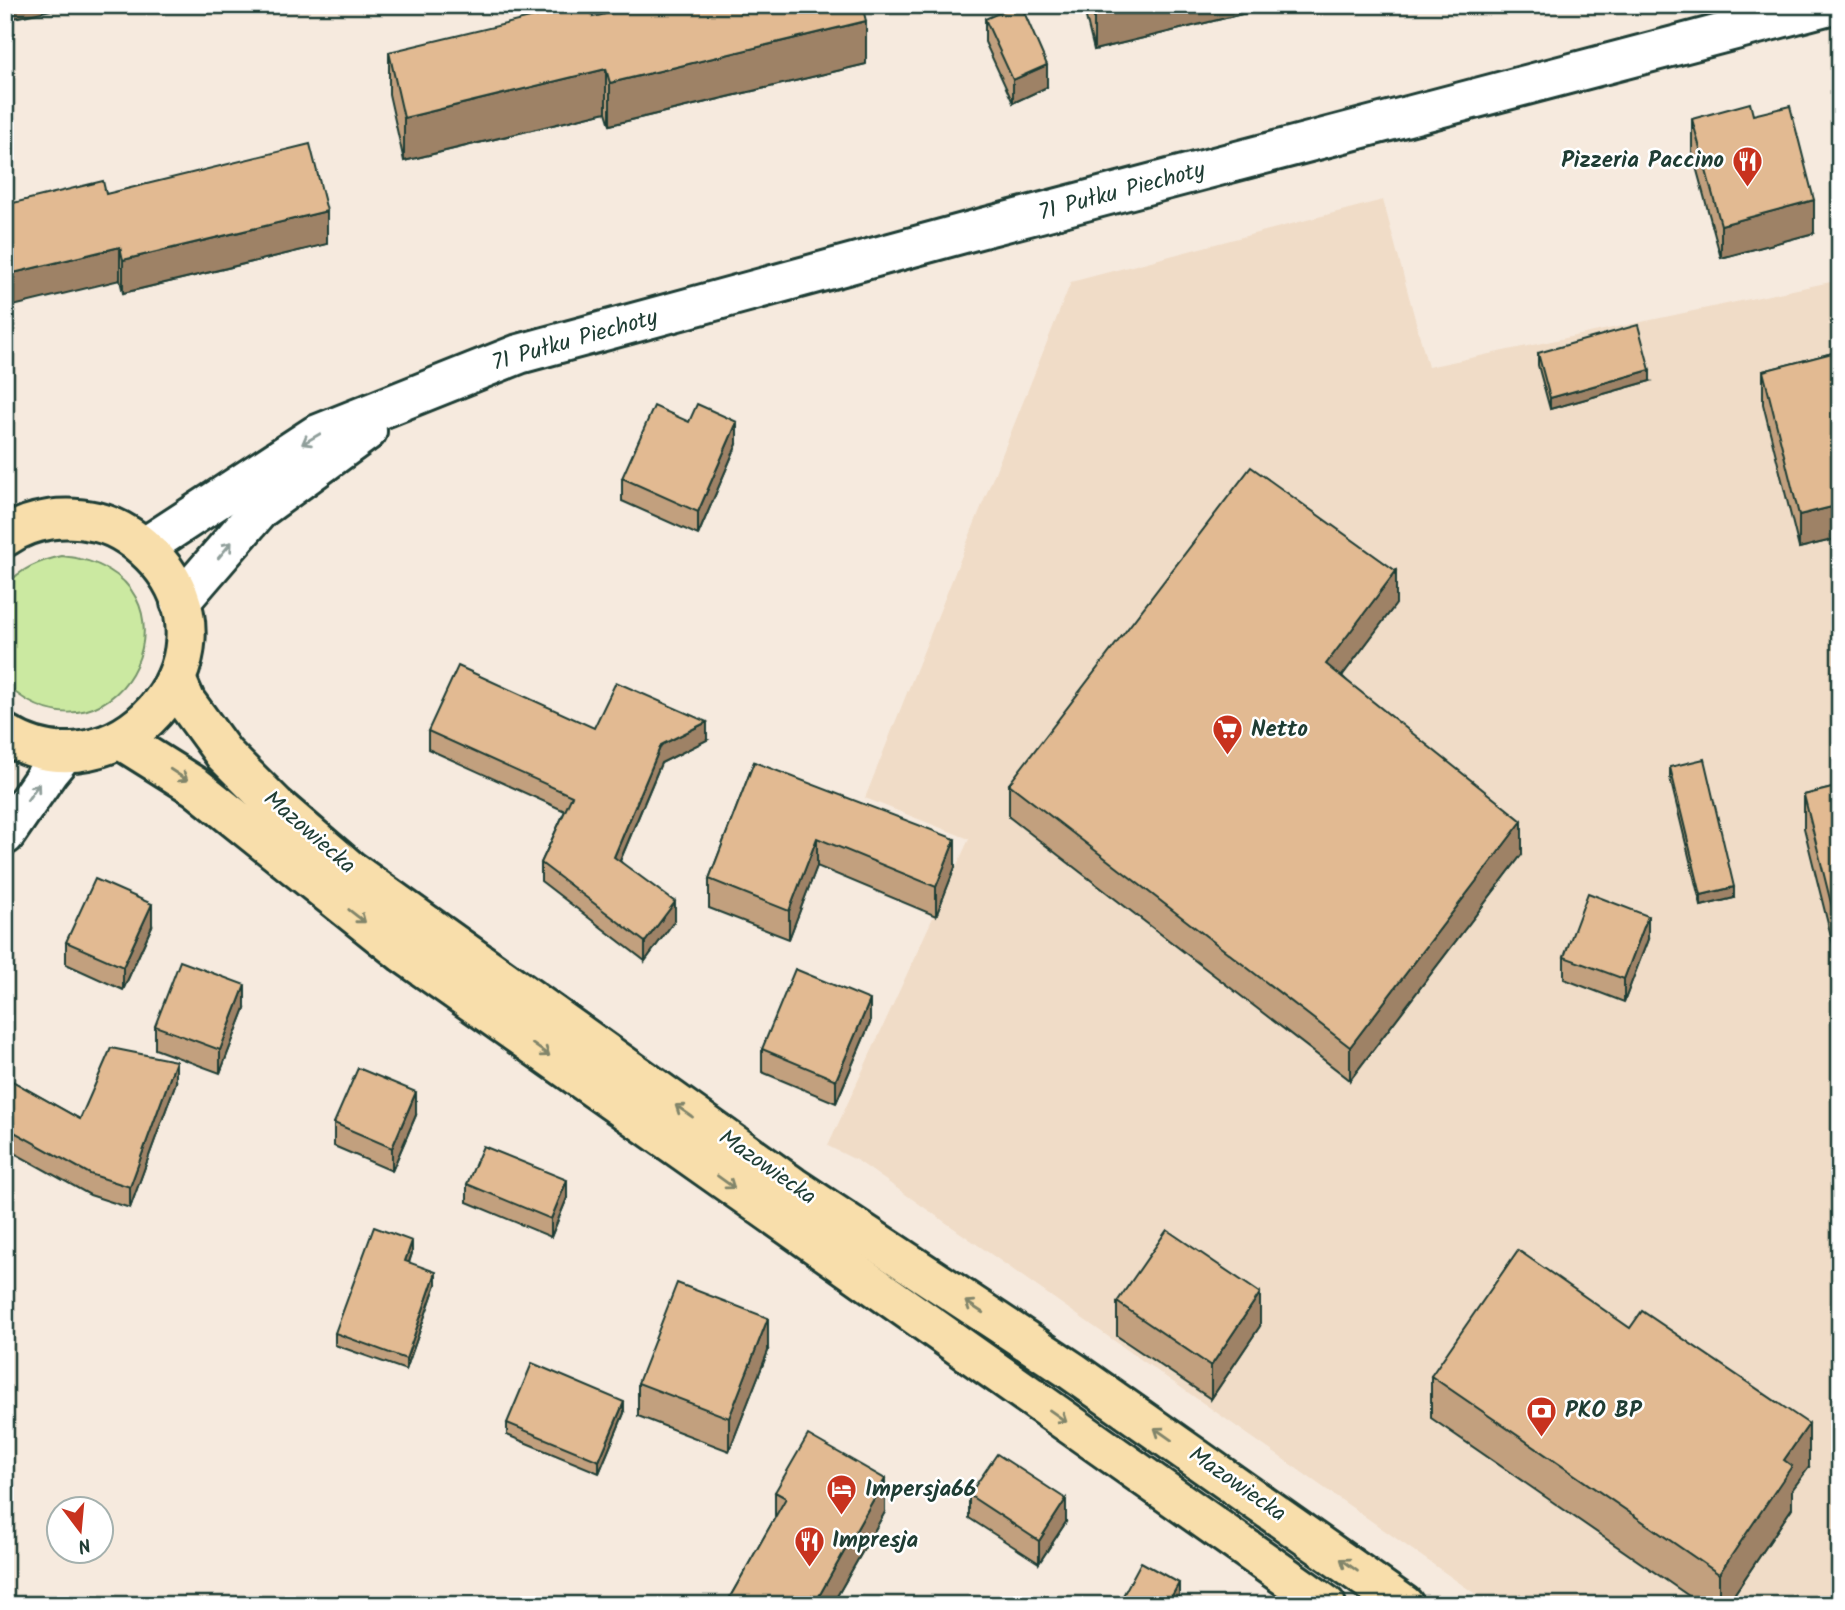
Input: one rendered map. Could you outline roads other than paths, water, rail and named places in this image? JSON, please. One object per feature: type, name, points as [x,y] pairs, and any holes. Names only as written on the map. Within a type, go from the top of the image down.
[{"type":"main road","points":[[5,537],[33,523],[80,519],[125,533],[145,547],[166,572],[180,602],[185,628],[184,654],[176,679],[163,703],[144,724],[121,740],[94,749],[65,752],[40,749],[5,734]]},
{"type":"main road","name":"Mazowiecka","points":[[176,679],[186,702],[223,754],[276,806],[350,870],[792,1186],[1072,1371],[1404,1605]]},
{"type":"main road","name":"Mazowiecka","points":[[121,740],[196,786],[413,960],[1326,1605]]},
{"type":"street","name":"71 Pułku Piechoty","points":[[145,547],[317,435],[519,354],[975,230],[1830,5]]},
{"type":"street","name":"71 Pułku Piechoty","points":[[180,602],[260,509],[419,392]]},
{"type":"street","points":[[5,835],[65,752]]},
{"type":"place","name":"Pizzeria Paccino","points":[[1747,188]]},
{"type":"place","name":"Netto","points":[[1228,757]]},
{"type":"place","name":"PKO BP","points":[[1542,1438]]},
{"type":"place","name":"Impersja66","points":[[842,1517]]},
{"type":"place","name":"Impresja","points":[[809,1568]]}]
